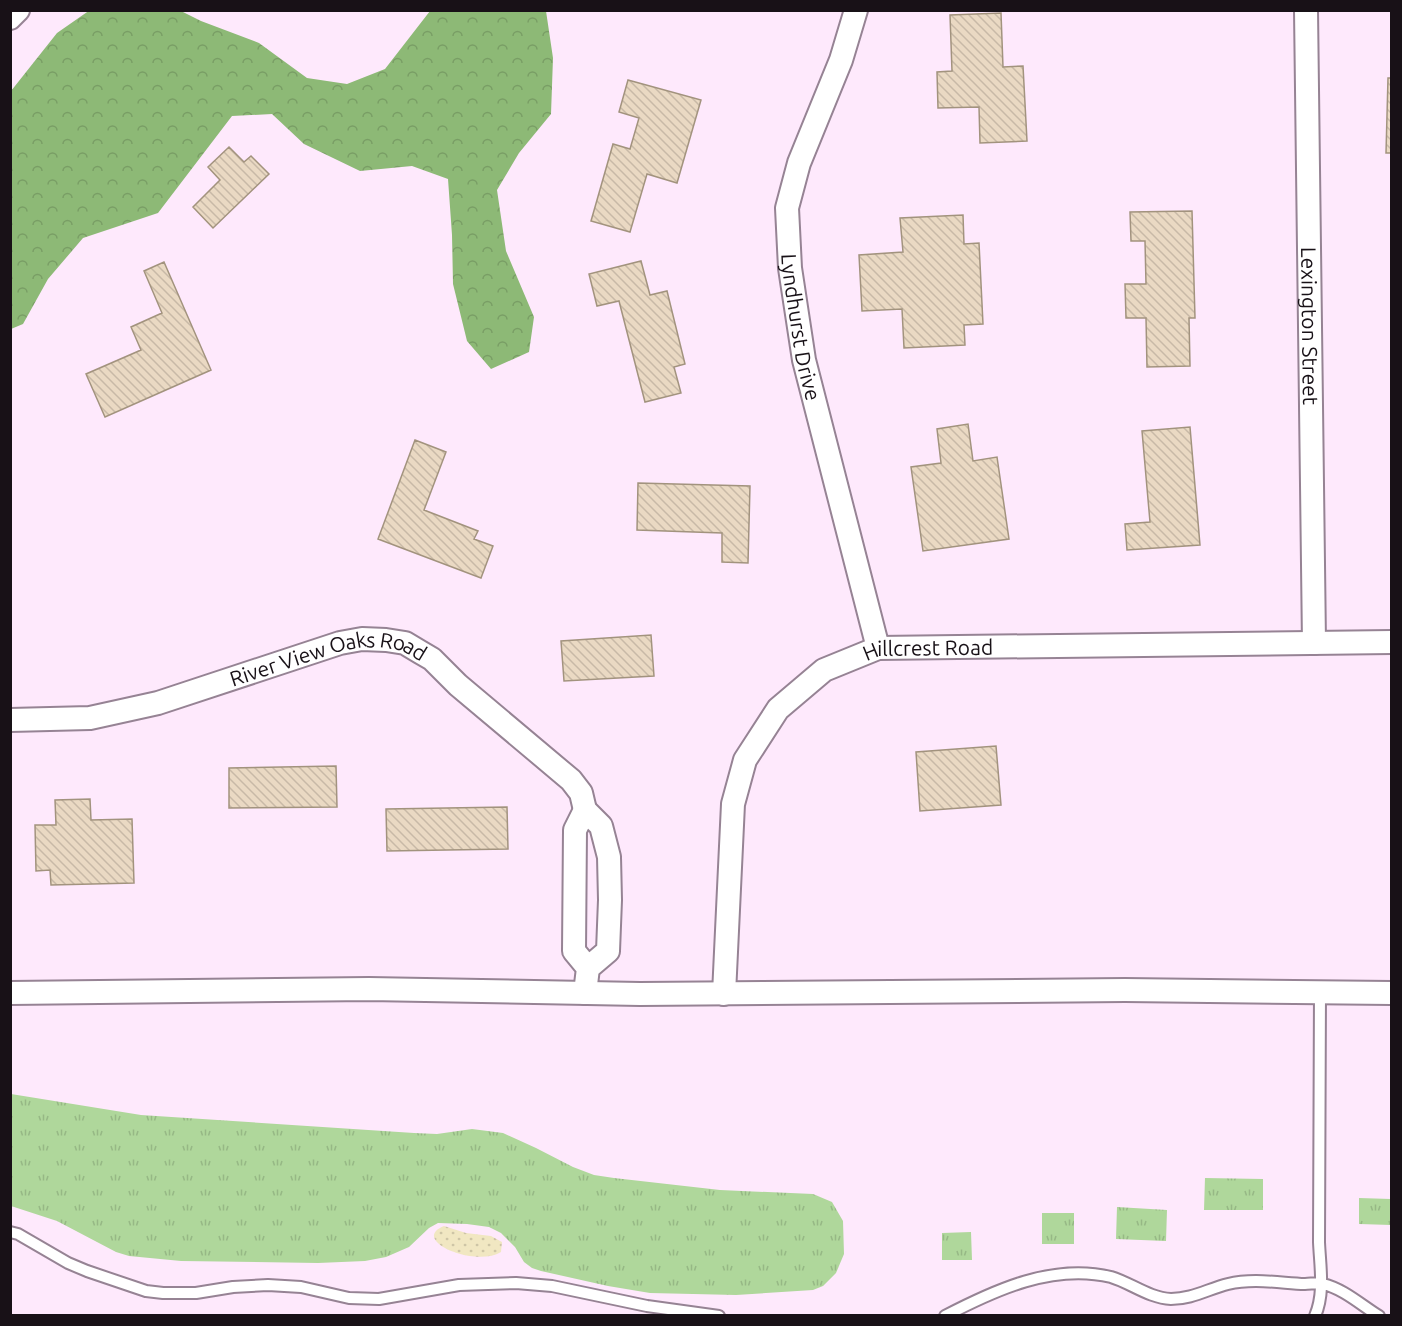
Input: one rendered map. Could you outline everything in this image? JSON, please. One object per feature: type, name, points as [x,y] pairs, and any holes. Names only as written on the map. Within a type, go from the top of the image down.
[{"type":"street","points":[[10,18],[18,10]]},
{"type":"street","name":"Lyndhurst Drive","points":[[856,10],[841,60],[799,163],[787,208],[790,268],[804,360],[878,648]]},
{"type":"street","name":"Lexington Street","points":[[1306,10],[1314,643]]},
{"type":"street","name":"River View Oaks Road","points":[[10,720],[90,718],[158,703],[340,643],[362,639],[405,643],[432,659],[458,685],[572,780],[581,793],[585,810],[602,826],[609,857],[608,951],[588,968]]},
{"type":"street","name":"Hillcrest Road","points":[[724,994],[733,804],[745,760],[778,709],[824,670],[878,648],[1392,642]]},
{"type":"street","points":[[585,810],[575,830],[574,951],[588,968],[585,993]]},
{"type":"street","points":[[10,993],[369,989],[724,994],[1117,990],[1392,993]]},
{"type":"lane","points":[[1315,1316],[1320,1303],[1321,1283],[1319,1242],[1320,991]]},
{"type":"lane","points":[[10,1232],[18,1234],[68,1263],[87,1271],[146,1291],[162,1293],[196,1293],[233,1287],[268,1285],[301,1287],[349,1298],[379,1299],[459,1286],[516,1282],[588,1292],[647,1306],[719,1316]]},
{"type":"lane","points":[[945,1316],[1002,1289],[1036,1278],[1074,1274],[1108,1277],[1170,1299],[1194,1296],[1239,1282],[1321,1283],[1344,1293],[1378,1316]]},
{"type":"green space","points":[[90,10],[181,11],[259,43],[307,78],[347,84],[385,69],[430,11],[546,11],[553,58],[551,114],[519,153],[497,190],[506,251],[534,317],[529,352],[491,369],[467,341],[453,284],[448,179],[412,166],[360,171],[304,144],[272,114],[232,116],[158,213],[83,238],[48,279],[23,324],[11,329],[11,91],[57,33]]},
{"type":"green space","points":[[11,1094],[141,1115],[414,1133],[437,1134],[472,1129],[503,1133],[594,1175],[720,1190],[813,1194],[832,1202],[843,1221],[844,1254],[836,1273],[823,1286],[813,1290],[736,1295],[650,1293],[541,1271],[524,1262],[515,1247],[501,1233],[489,1227],[467,1224],[438,1223],[429,1228],[409,1247],[386,1257],[365,1261],[318,1263],[181,1261],[129,1256],[116,1252],[57,1221],[11,1206]]},
{"type":"green space","points":[[1205,1178],[1263,1179],[1263,1210],[1204,1210]]},
{"type":"green space","points":[[1359,1198],[1391,1199],[1391,1225],[1359,1224]]},
{"type":"green space","points":[[1117,1207],[1167,1210],[1166,1241],[1116,1239]]},
{"type":"green space","points":[[1042,1213],[1074,1213],[1074,1244],[1042,1244]]},
{"type":"green space","points":[[971,1232],[972,1260],[942,1260],[942,1233]]},
{"type":"sand","points":[[444,1226],[466,1233],[491,1236],[502,1242],[501,1252],[476,1257],[450,1250],[440,1245],[434,1238],[435,1232]]},
{"type":"building","points":[[1001,13],[1003,67],[1023,66],[1027,141],[980,143],[979,107],[938,108],[937,72],[952,71],[950,15]]},
{"type":"building","points":[[1388,78],[1392,78],[1392,153],[1386,153]]},
{"type":"building","points":[[628,80],[701,100],[677,183],[647,174],[630,232],[591,221],[613,144],[630,149],[639,118],[619,112]]},
{"type":"building","points":[[229,147],[244,162],[251,156],[269,174],[213,228],[193,207],[220,180],[208,167]]},
{"type":"building","points":[[1192,211],[1195,318],[1189,318],[1190,366],[1147,367],[1146,318],[1126,318],[1125,284],[1146,284],[1145,241],[1131,241],[1130,212]]},
{"type":"building","points":[[963,215],[964,244],[979,243],[983,324],[964,325],[965,345],[904,348],[902,309],[862,311],[859,255],[903,252],[900,218]]},
{"type":"building","points":[[641,261],[650,295],[667,291],[685,364],[674,367],[681,393],[645,402],[619,301],[597,306],[589,274]]},
{"type":"building","points":[[164,262],[211,370],[105,417],[86,374],[141,350],[131,327],[162,313],[144,271]]},
{"type":"building","points":[[968,424],[973,461],[997,457],[1009,539],[923,551],[911,467],[941,463],[937,429]]},
{"type":"building","points":[[1190,427],[1200,545],[1127,550],[1125,524],[1150,522],[1142,431]]},
{"type":"building","points":[[415,440],[446,452],[424,510],[478,531],[474,539],[493,546],[481,578],[378,539]]},
{"type":"building","points":[[638,483],[750,486],[748,563],[722,562],[722,533],[637,530]]},
{"type":"building","points":[[651,635],[654,676],[564,681],[561,641]]},
{"type":"building","points":[[996,746],[1001,805],[920,811],[916,752]]},
{"type":"building","points":[[336,766],[337,807],[229,808],[229,768]]},
{"type":"building","points":[[90,799],[91,820],[132,819],[134,883],[51,885],[50,870],[36,871],[35,825],[56,825],[55,800]]},
{"type":"building","points":[[507,807],[508,849],[387,851],[386,809]]}]
